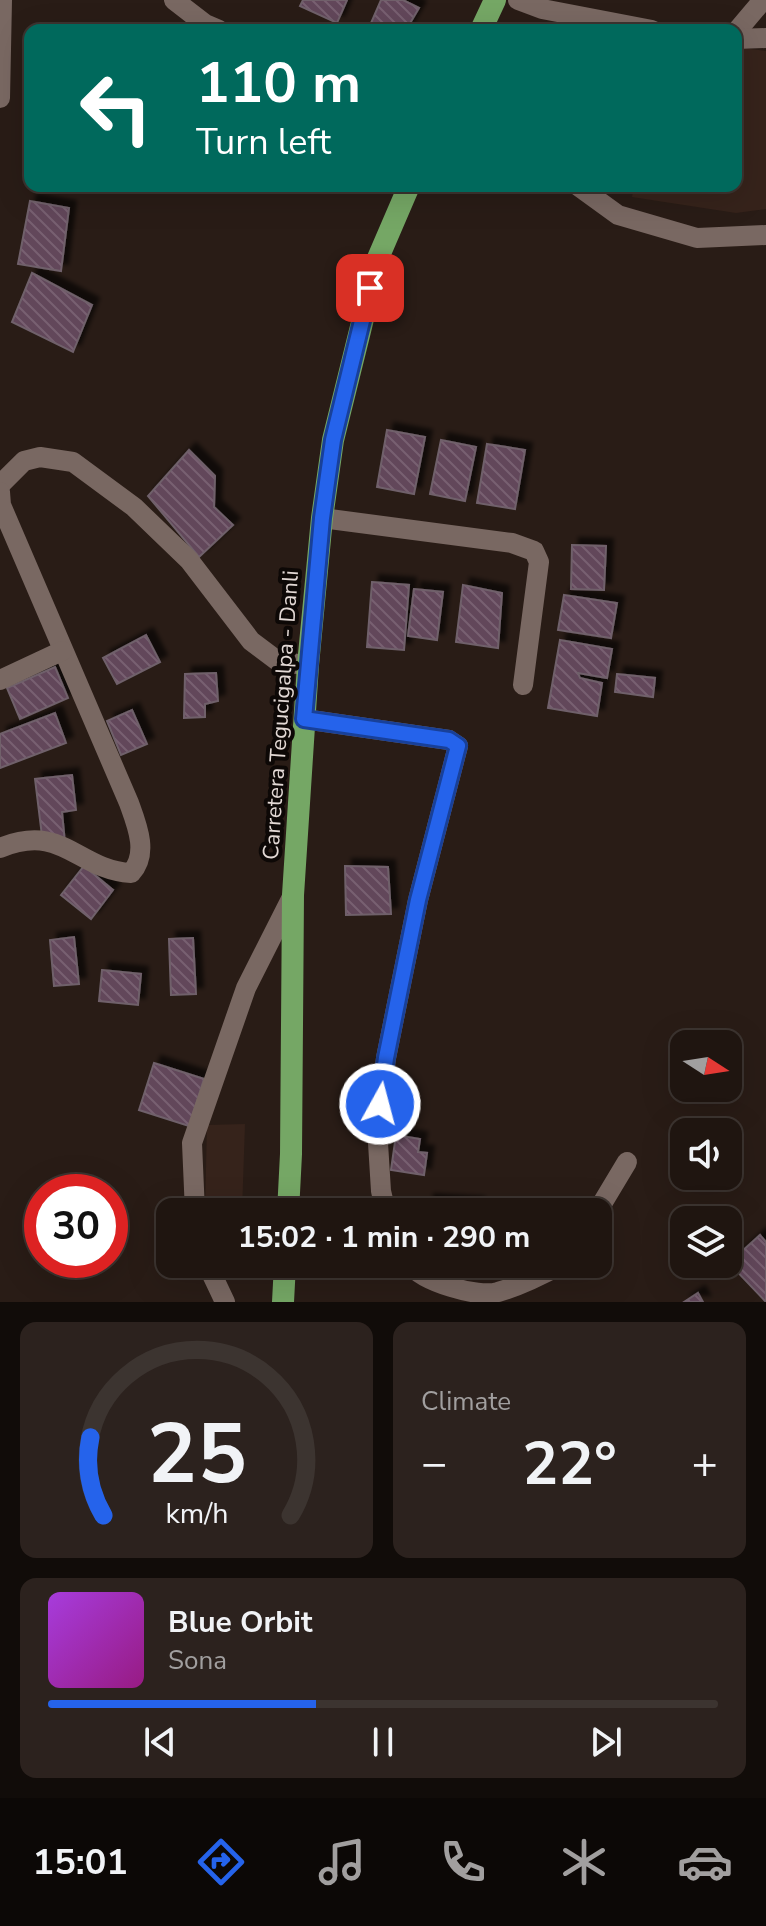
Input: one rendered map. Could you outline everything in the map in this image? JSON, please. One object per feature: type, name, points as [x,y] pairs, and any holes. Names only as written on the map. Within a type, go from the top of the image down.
[{"type":"highway","points":[[484,24],[495,0]]},
{"type":"highway","name":"Carretera Tegucigalpa - Danli","points":[[289,1198],[293,895],[308,665],[322,518],[333,440],[378,258],[406,192]]},
{"type":"highway","points":[[283,1302],[284,1278]]},
{"type":"street","points":[[0,98],[2,0]]},
{"type":"street","points":[[174,0],[205,24]]},
{"type":"street","points":[[518,0],[542,9],[621,24]]},
{"type":"street","points":[[742,25],[763,0]]},
{"type":"street","points":[[742,39],[766,38]]},
{"type":"street","points":[[586,192],[618,215],[697,238],[764,239]]},
{"type":"street","points":[[0,485],[24,461],[40,457],[73,462],[134,507],[189,560],[251,641],[279,662],[308,665]]},
{"type":"street","points":[[0,492],[1,505],[136,823],[140,843],[138,866],[131,873],[116,872],[48,840],[25,839],[0,848]]},
{"type":"street","points":[[322,518],[512,543],[534,551],[539,562],[523,685]]},
{"type":"street","points":[[0,680],[62,651]]},
{"type":"street","points":[[304,719],[449,740],[458,746],[418,900],[386,1058],[377,1127],[383,1198]]},
{"type":"street","points":[[194,1198],[192,1143],[246,988],[293,895]]},
{"type":"street","points":[[605,1198],[627,1162]]},
{"type":"street","points":[[214,1278],[225,1302]]},
{"type":"street","points":[[430,1278],[449,1287],[494,1294],[535,1278]]},
{"type":"shaded area","points":[[742,48],[766,51],[766,209],[736,213],[632,197],[633,192],[742,192]]},
{"type":"shaded area","points":[[245,1124],[242,1198],[205,1198],[207,1125]]},
{"type":"building","points":[[303,0],[347,0],[337,23],[300,6]]},
{"type":"building","points":[[381,0],[403,0],[419,8],[410,24],[371,24]]},
{"type":"building","points":[[30,201],[69,208],[61,271],[18,264]]},
{"type":"building","points":[[32,273],[92,305],[73,352],[12,322]]},
{"type":"building","points":[[387,430],[425,437],[414,494],[377,487]]},
{"type":"building","points":[[441,440],[476,447],[465,501],[430,494]]},
{"type":"building","points":[[487,444],[525,450],[515,509],[477,503]]},
{"type":"building","points":[[189,450],[215,476],[214,507],[233,525],[199,557],[148,496]]},
{"type":"building","points":[[572,545],[606,546],[604,590],[571,589]]},
{"type":"building","points":[[372,582],[409,585],[404,650],[367,647]]},
{"type":"building","points":[[463,585],[502,593],[498,648],[456,642]]},
{"type":"building","points":[[414,589],[443,592],[437,640],[408,636]]},
{"type":"building","points":[[564,595],[617,603],[611,638],[558,630]]},
{"type":"building","points":[[146,635],[160,662],[117,684],[103,658]]},
{"type":"building","points":[[560,640],[612,649],[607,678],[578,673],[580,678],[602,683],[597,716],[548,708]]},
{"type":"building","points":[[55,667],[68,698],[20,719],[7,688]]},
{"type":"building","points":[[216,673],[218,701],[205,704],[205,717],[184,718],[185,674]]},
{"type":"building","points":[[617,674],[655,678],[653,697],[615,692]]},
{"type":"building","points":[[132,710],[147,744],[121,755],[107,721]]},
{"type":"building","points":[[55,713],[66,743],[0,768],[0,734]]},
{"type":"building","points":[[72,775],[76,810],[62,812],[65,843],[42,836],[35,779]]},
{"type":"building","points":[[84,866],[113,890],[91,919],[61,895]]},
{"type":"building","points":[[345,866],[388,867],[391,914],[346,915]]},
{"type":"building","points":[[74,937],[79,984],[54,986],[50,940]]},
{"type":"building","points":[[193,938],[196,994],[171,995],[169,939]]},
{"type":"building","points":[[102,970],[141,974],[138,1005],[99,1001]]},
{"type":"building","points":[[154,1063],[204,1079],[189,1126],[139,1110]]},
{"type":"building","points":[[396,1135],[420,1139],[418,1152],[427,1153],[424,1175],[391,1170]]},
{"type":"building","points":[[760,1235],[766,1242],[766,1302],[742,1277],[742,1251]]},
{"type":"building","points":[[698,1293],[703,1302],[684,1302]]},
{"type":"route","points":[[370,288],[333,440],[322,518],[304,719],[449,740],[458,746],[418,900],[386,1058],[380,1104]]}]
